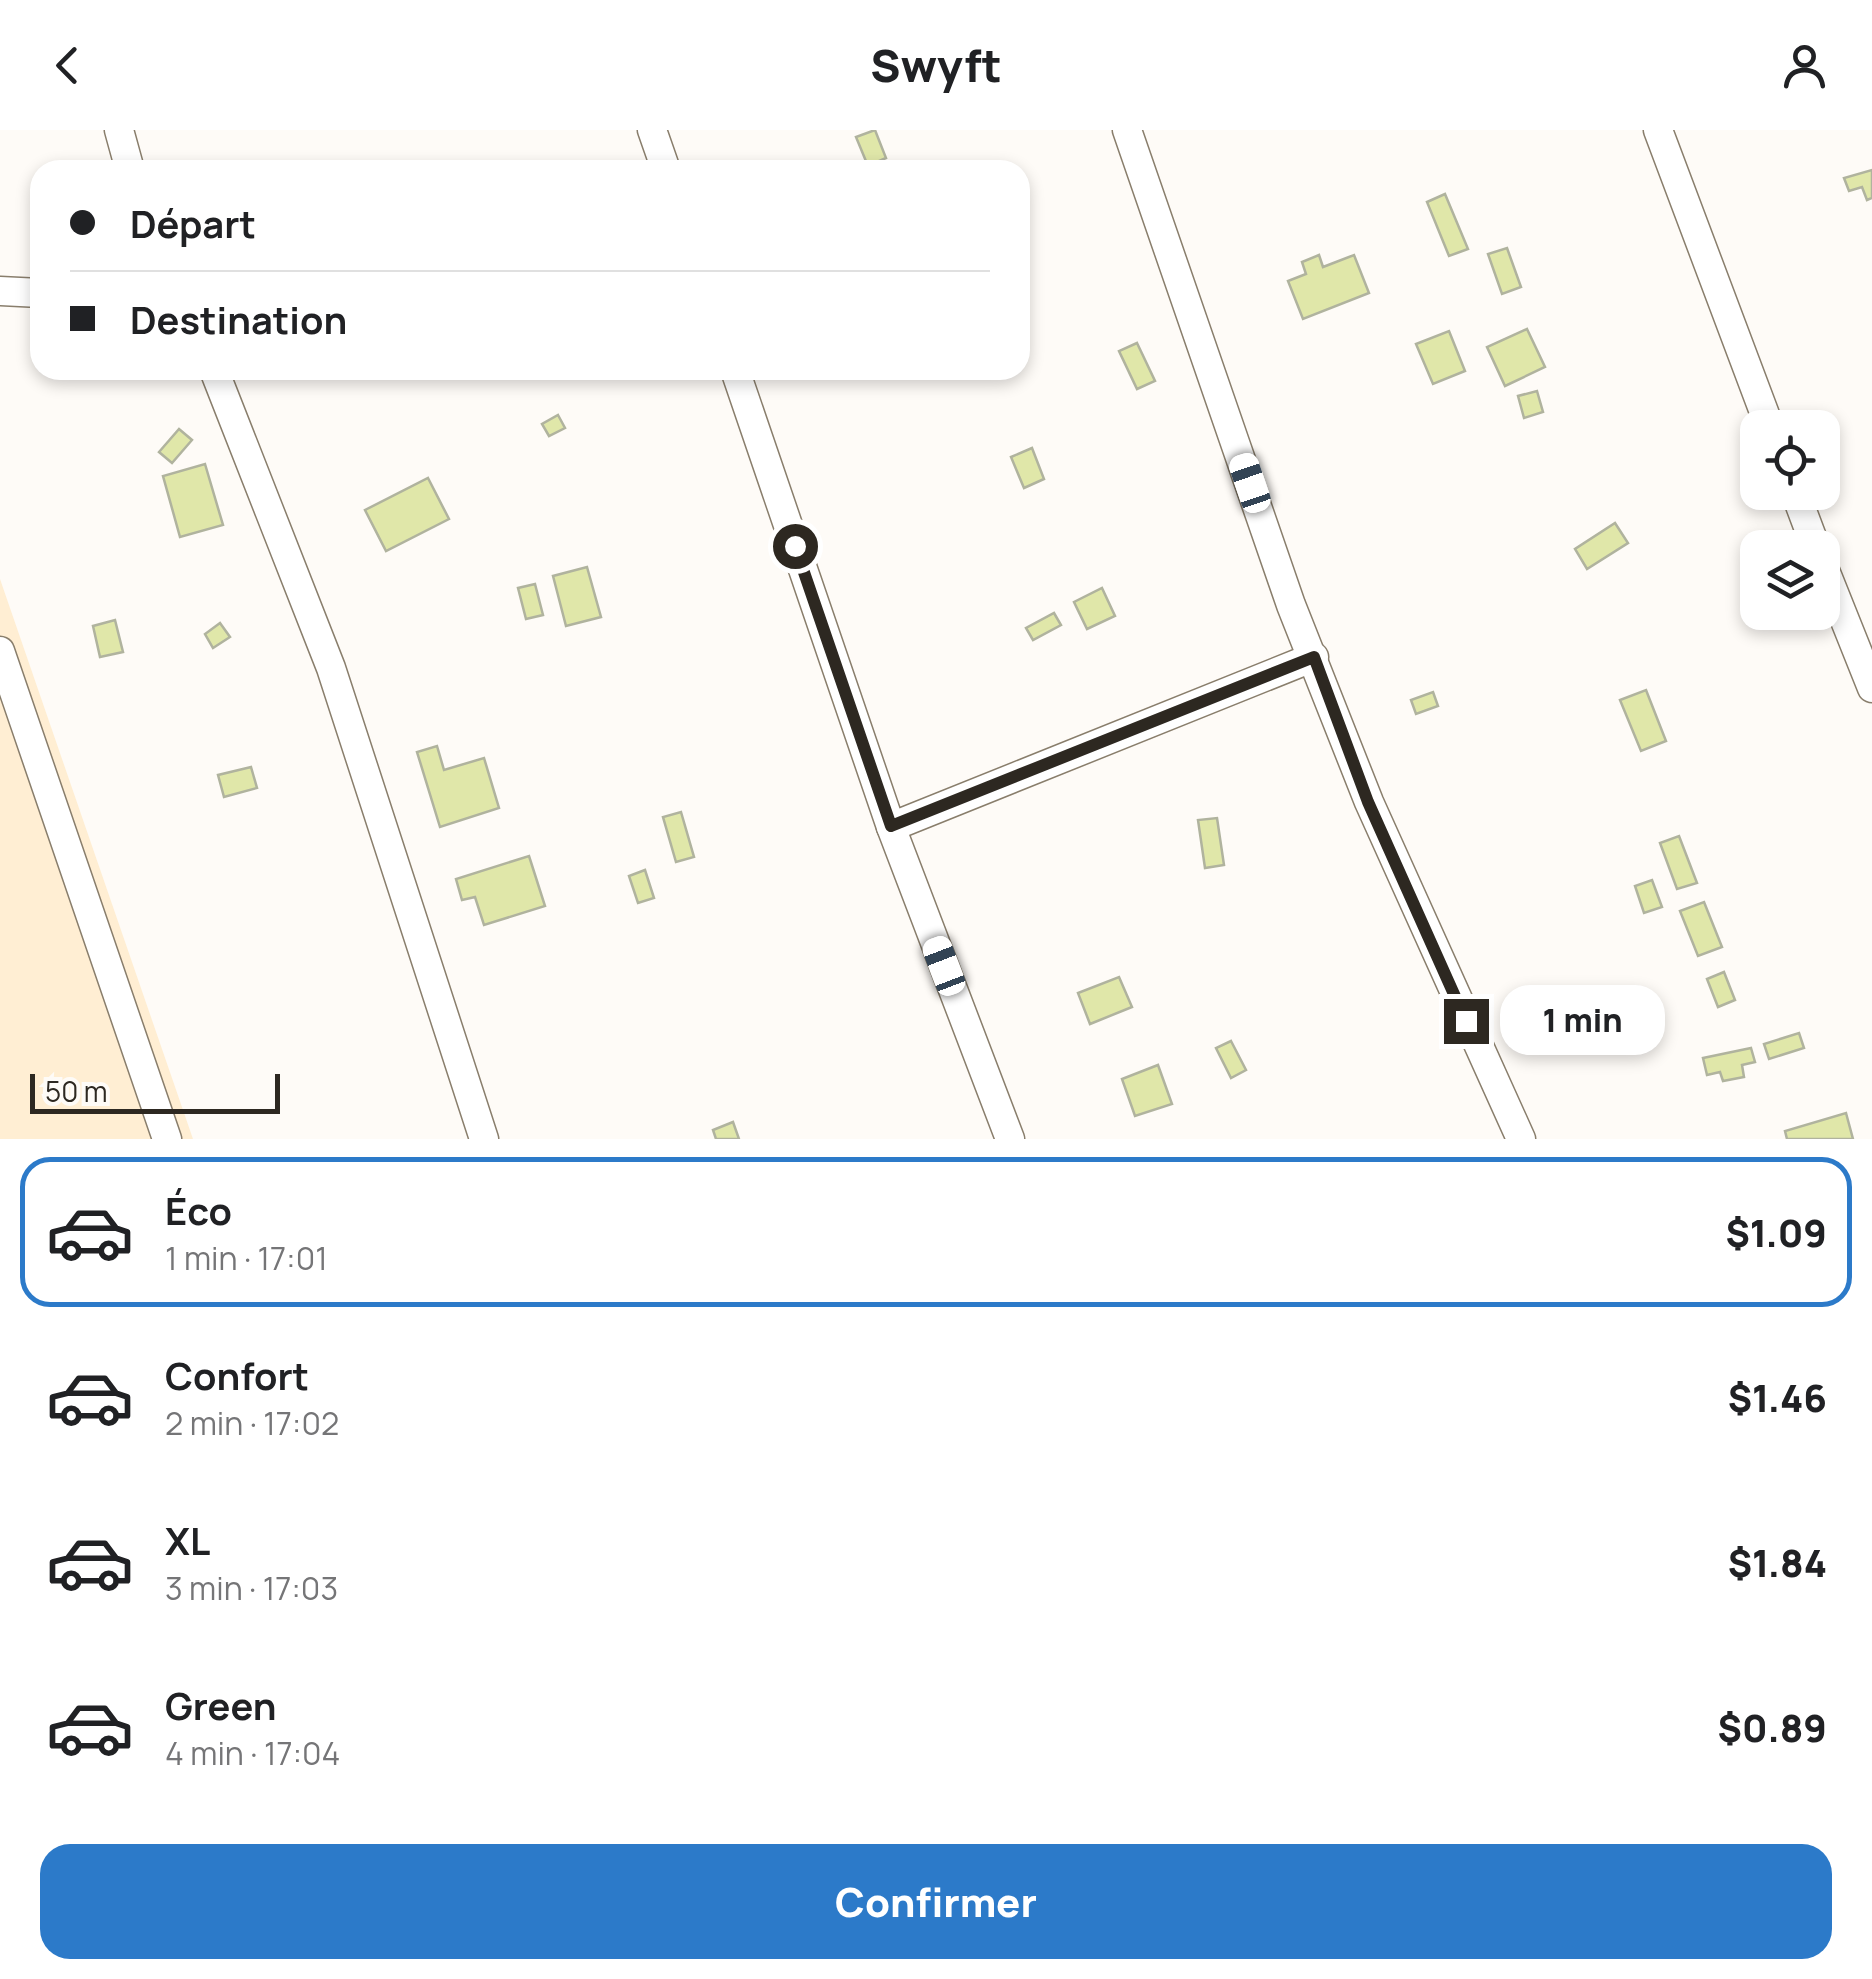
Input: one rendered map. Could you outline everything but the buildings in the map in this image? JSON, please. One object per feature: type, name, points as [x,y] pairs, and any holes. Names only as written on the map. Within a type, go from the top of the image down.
[{"type":"street","points":[[119,130],[127,160]]},
{"type":"street","points":[[652,130],[662,160]]},
{"type":"street","points":[[1126,130],[1291,605],[1368,802],[1521,1139]]},
{"type":"street","points":[[1658,130],[1763,410]]},
{"type":"street","points":[[0,291],[30,292]]},
{"type":"street","points":[[218,380],[331,668],[484,1139]]},
{"type":"street","points":[[737,380],[891,826],[1010,1139]]},
{"type":"street","points":[[1840,608],[1872,688]]},
{"type":"street","points":[[0,650],[168,1139]]},
{"type":"street","points":[[891,826],[1314,657]]},
{"type":"shaded area","points":[[0,579],[193,1139],[0,1139]]},
{"type":"route","points":[[795,546],[891,826],[1314,657],[1368,802],[1466,1021]]}]
